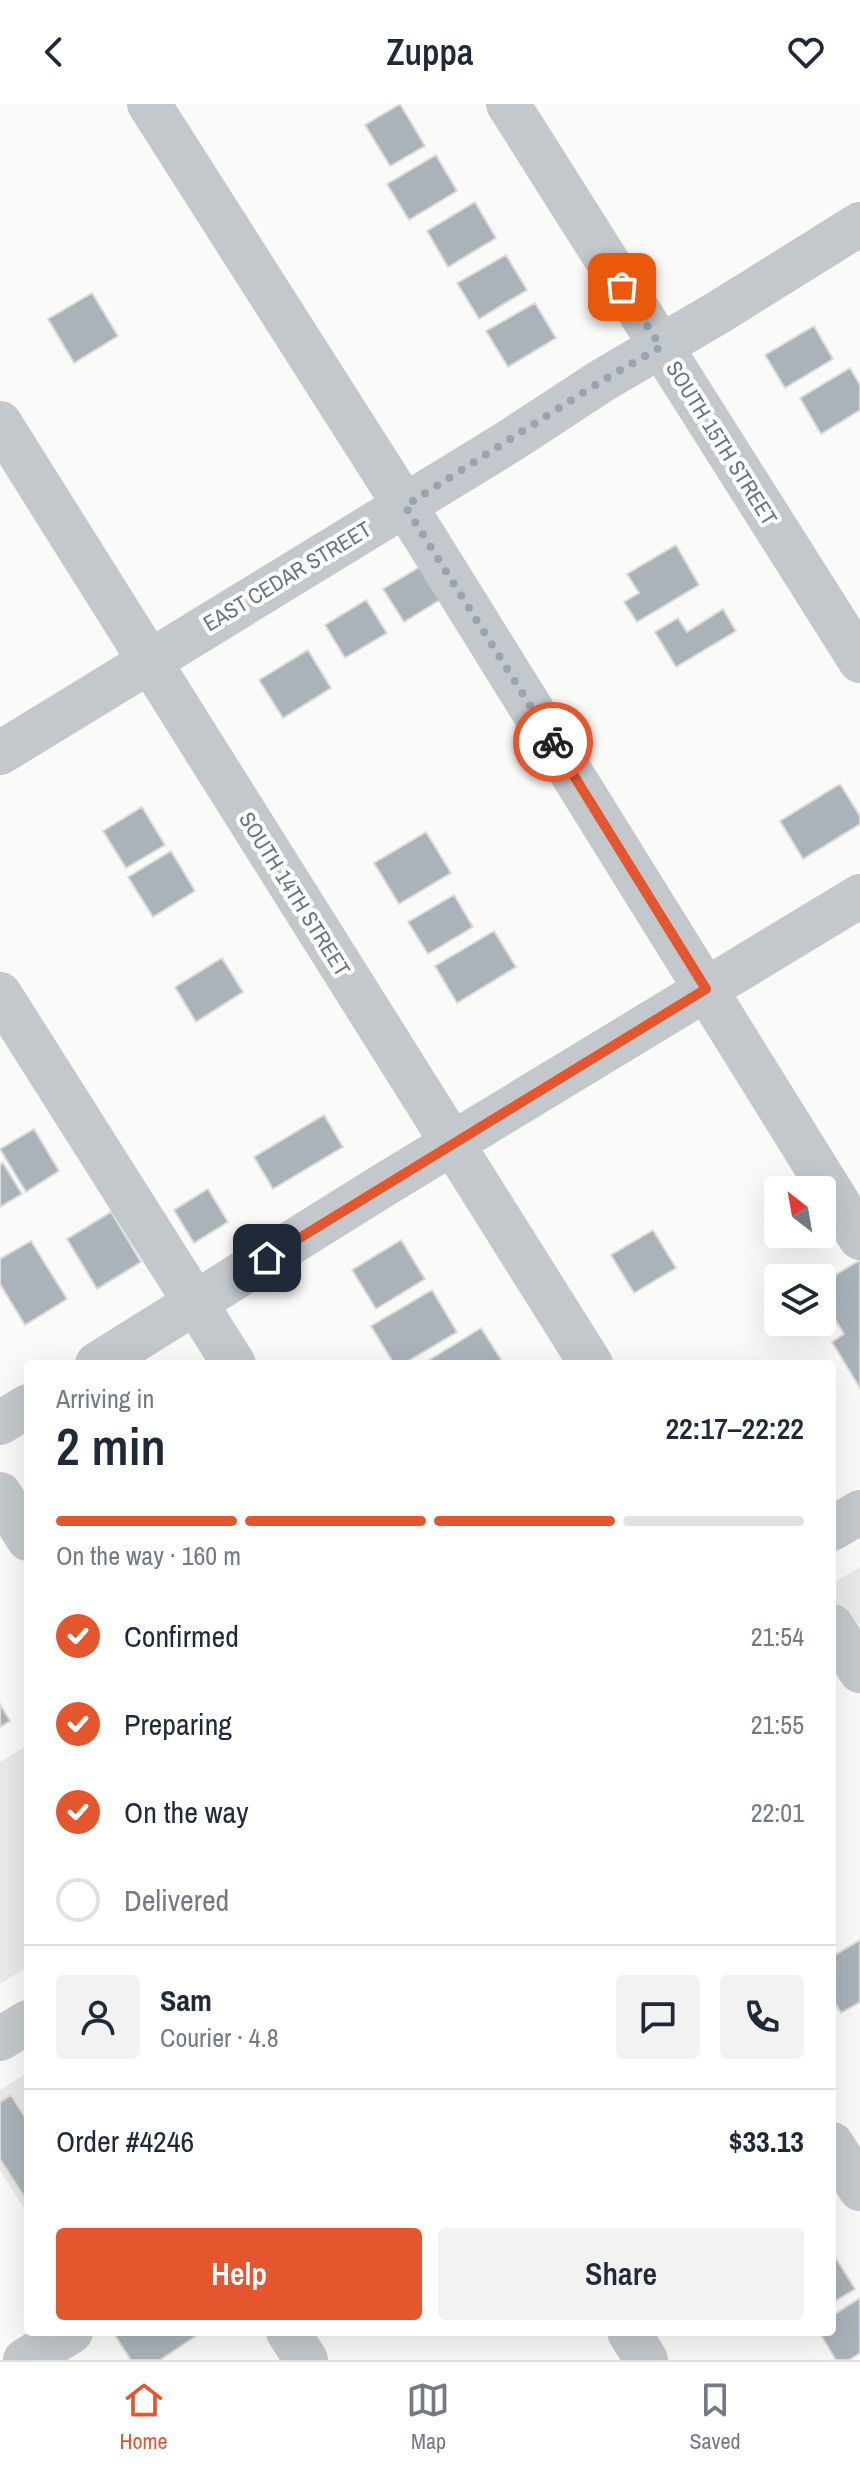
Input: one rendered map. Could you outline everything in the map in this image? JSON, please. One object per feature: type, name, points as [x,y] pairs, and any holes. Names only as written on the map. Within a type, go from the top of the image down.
[{"type":"street","points":[[149,104],[405,506],[860,1238]]},
{"type":"street","name":"SOUTH 15TH STREET","points":[[508,104],[860,661]]},
{"type":"street","name":"EAST CEDAR STREET","points":[[0,753],[860,224]]},
{"type":"street","name":"SOUTH 14TH STREET","points":[[0,423],[588,1360]]},
{"type":"street","points":[[103,1360],[860,896]]},
{"type":"street","points":[[0,994],[231,1360]]},
{"type":"street","points":[[0,1423],[24,1408]]},
{"type":"street","points":[[0,1494],[24,1533]]},
{"type":"street","points":[[836,1527],[860,1512]]},
{"type":"street","points":[[836,1632],[860,1671]]},
{"type":"street","points":[[0,2039],[24,2024]]},
{"type":"street","points":[[836,2150],[860,2189]]},
{"type":"street","points":[[25,2360],[64,2336]]},
{"type":"street","points":[[291,2336],[306,2360]]},
{"type":"street","points":[[631,2336],[646,2360]]},
{"type":"shaded area","points":[[860,1567],[860,1687],[836,1648],[836,1582]]},
{"type":"shaded area","points":[[24,1747],[24,1969],[0,1984],[0,1762]]},
{"type":"shaded area","points":[[24,2075],[24,2209],[0,2170],[0,2090]]},
{"type":"building","points":[[400,104],[425,146],[390,166],[365,125]]},
{"type":"building","points":[[436,155],[457,191],[409,220],[387,184]]},
{"type":"building","points":[[475,202],[496,238],[448,267],[427,231]]},
{"type":"building","points":[[506,255],[527,290],[479,319],[457,283]]},
{"type":"building","points":[[92,293],[118,336],[74,363],[48,319]]},
{"type":"building","points":[[535,303],[556,338],[508,367],[486,331]]},
{"type":"building","points":[[814,326],[833,359],[785,388],[765,355]]},
{"type":"building","points":[[850,368],[860,385],[860,410],[821,434],[800,398]]},
{"type":"building","points":[[676,545],[699,585],[637,622],[624,602],[639,593],[627,574]]},
{"type":"building","points":[[423,565],[443,598],[404,622],[383,589]]},
{"type":"building","points":[[366,600],[387,633],[345,658],[325,625]]},
{"type":"building","points":[[723,609],[736,631],[676,667],[655,632],[678,618],[687,632]]},
{"type":"building","points":[[308,650],[331,688],[283,718],[259,680]]},
{"type":"building","points":[[840,784],[860,816],[860,824],[803,859],[780,821]]},
{"type":"building","points":[[142,807],[165,845],[126,868],[103,831]]},
{"type":"building","points":[[426,832],[451,873],[399,904],[374,863]]},
{"type":"building","points":[[171,851],[195,891],[153,917],[128,877]]},
{"type":"building","points":[[454,895],[473,927],[428,954],[408,922]]},
{"type":"building","points":[[494,931],[516,967],[457,1003],[435,966]]},
{"type":"building","points":[[222,958],[243,992],[196,1022],[175,987]]},
{"type":"building","points":[[324,1115],[343,1147],[273,1189],[254,1157]]},
{"type":"building","points":[[34,1129],[59,1171],[26,1192],[0,1149]]},
{"type":"building","points":[[3,1163],[22,1194],[0,1207],[0,1165]]},
{"type":"building","points":[[208,1189],[228,1222],[194,1243],[174,1210]]},
{"type":"building","points":[[111,1212],[141,1262],[97,1289],[67,1239]]},
{"type":"building","points":[[653,1230],[676,1268],[634,1293],[611,1255]]},
{"type":"building","points":[[401,1240],[425,1279],[376,1309],[352,1270]]},
{"type":"building","points":[[31,1241],[67,1299],[25,1325],[0,1284],[0,1259]]},
{"type":"building","points":[[860,1260],[860,1388],[832,1342],[844,1334],[836,1321],[836,1275]]},
{"type":"building","points":[[432,1290],[457,1332],[410,1360],[392,1360],[371,1326]]},
{"type":"building","points":[[481,1328],[501,1360],[429,1360]]},
{"type":"building","points":[[0,1704],[10,1721],[0,1727]]},
{"type":"building","points":[[860,1940],[860,2002],[841,2013],[836,2005],[836,1955]]},
{"type":"building","points":[[11,2095],[24,2116],[24,2197],[0,2159],[0,2102]]},
{"type":"building","points":[[836,2258],[855,2289],[836,2301]]},
{"type":"building","points":[[860,2298],[860,2353],[849,2360],[836,2360],[821,2336],[836,2336],[836,2313]]},
{"type":"building","points":[[115,2336],[196,2336],[160,2360],[131,2360]]},
{"type":"way so far","points":[[553,742],[405,506],[603,380],[661,347],[622,287]]},
{"type":"route","points":[[267,1258],[706,989],[553,742]]}]
